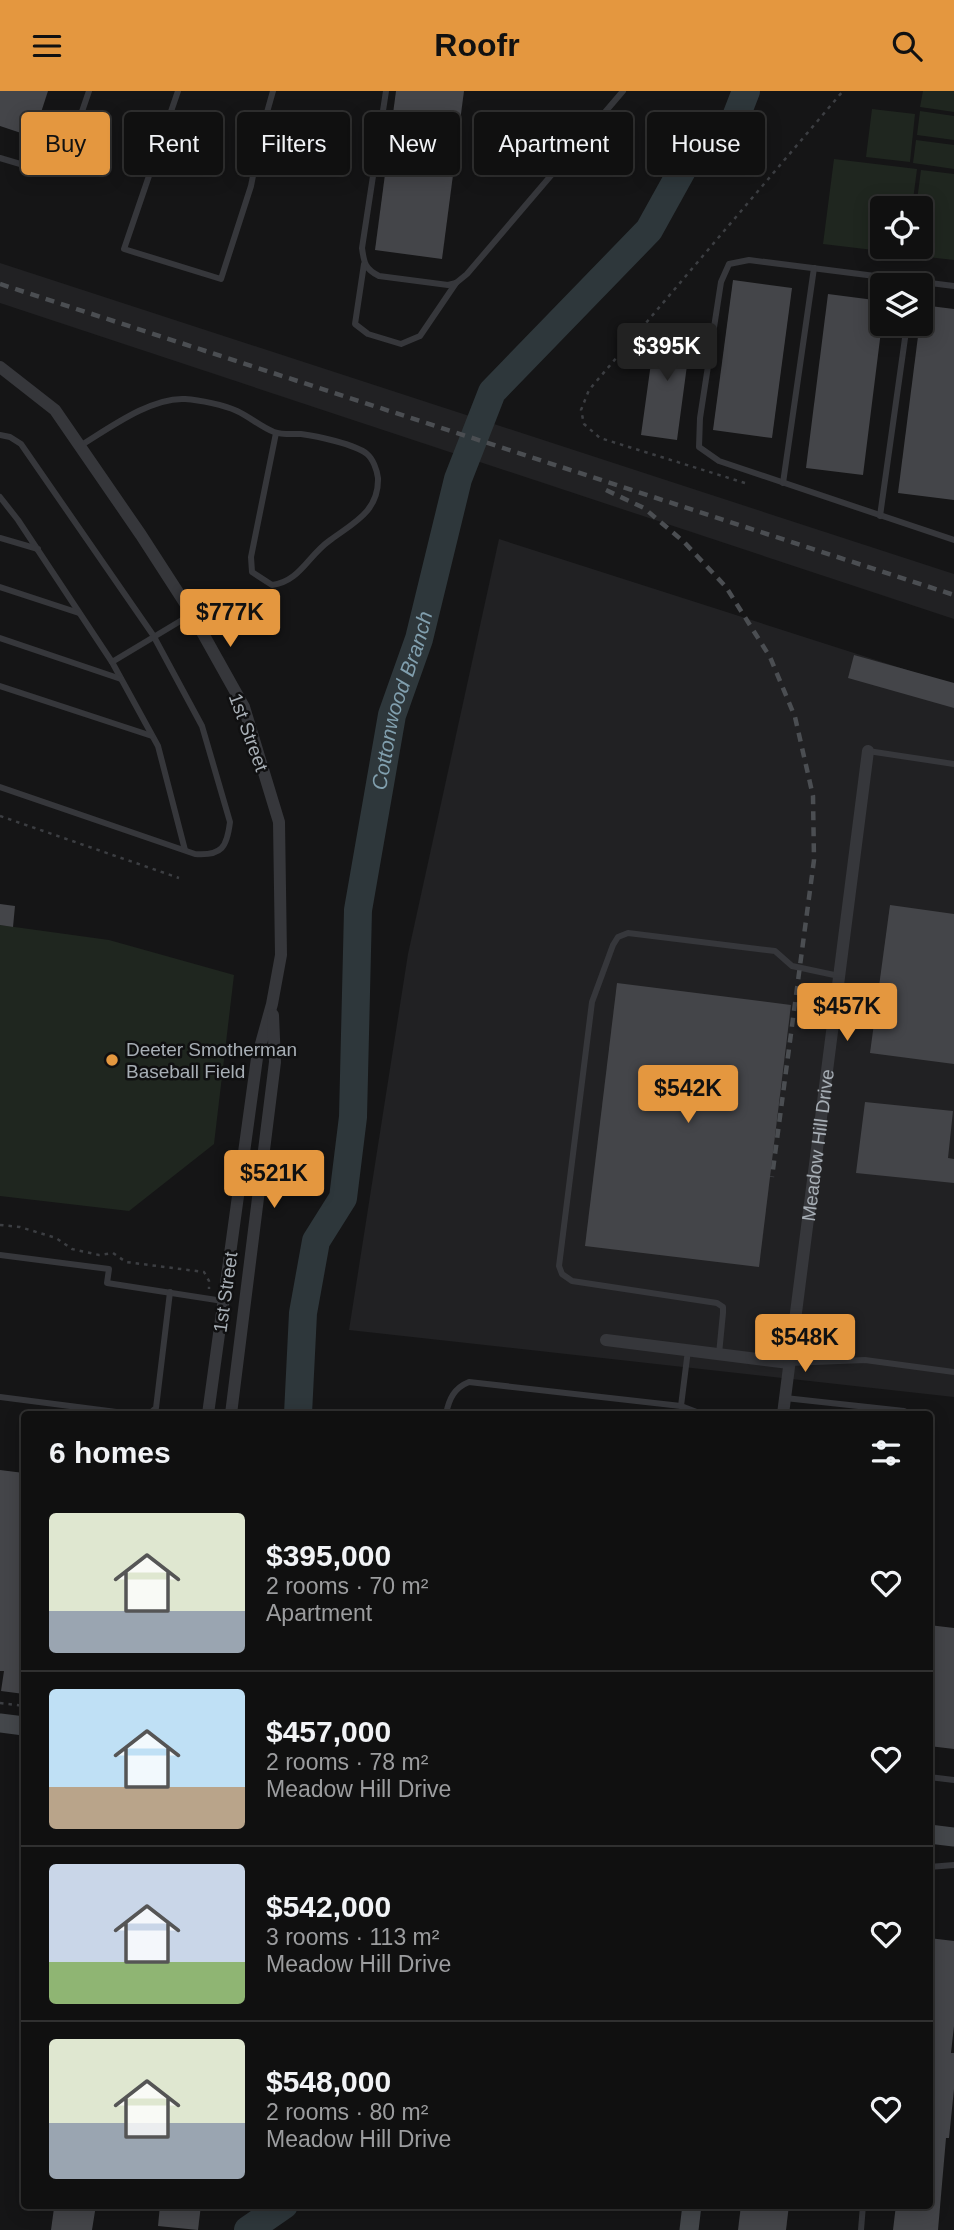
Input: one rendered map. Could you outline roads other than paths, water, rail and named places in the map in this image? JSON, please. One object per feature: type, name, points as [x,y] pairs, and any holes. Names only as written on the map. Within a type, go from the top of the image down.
[{"type":"street","name":"1st Street","points":[[0,367],[55,410],[192,614],[244,707],[279,822],[281,955],[272,1005],[257,1058],[208,1411]]},
{"type":"street","name":"Meadow Hill Drive","points":[[783,1411],[867,751]]},
{"type":"street","name":"1st Street","points":[[231,1411],[275,1062],[272,1005]]},
{"type":"street","points":[[223,1301],[246,1303]]},
{"type":"street","points":[[606,1339],[789,1363]]},
{"type":"street","points":[[0,1724],[21,1726]]},
{"type":"street","points":[[933,1834],[954,1837]]},
{"type":"street","points":[[689,2230],[692,2209]]},
{"type":"lane","points":[[0,158],[54,174],[64,165],[89,91]]},
{"type":"lane","points":[[178,91],[124,249],[221,279],[251,186],[273,91]]},
{"type":"lane","points":[[386,91],[362,248],[364,264],[355,324],[368,334],[401,344],[419,336],[456,283],[467,274],[623,91]]},
{"type":"lane","points":[[870,276],[749,260],[729,264],[721,282],[700,418],[699,447],[719,461],[954,540]]},
{"type":"lane","points":[[364,264],[369,271],[379,276],[448,285],[456,283]]},
{"type":"lane","points":[[783,483],[814,268]]},
{"type":"lane","points":[[933,284],[954,286]]},
{"type":"lane","points":[[880,516],[905,336]]},
{"type":"lane","points":[[80,446],[144,408],[184,399],[236,410],[276,433],[303,434],[368,455],[377,472],[378,487],[374,502],[365,516],[316,550],[300,571],[285,583],[272,585],[252,572],[251,557],[276,433]]},
{"type":"lane","points":[[0,435],[10,437],[21,444],[153,635],[201,726],[230,822],[226,845],[219,852],[208,855],[185,850],[0,787]]},
{"type":"lane","points":[[0,497],[112,661],[158,746],[185,850]]},
{"type":"lane","points":[[0,538],[38,549]]},
{"type":"lane","points":[[0,586],[80,614]]},
{"type":"lane","points":[[112,661],[192,614]]},
{"type":"lane","points":[[0,638],[121,679]]},
{"type":"lane","points":[[0,686],[152,736]]},
{"type":"lane","points":[[867,751],[954,764]]},
{"type":"lane","points":[[719,1354],[723,1307],[717,1303],[572,1281],[562,1274],[559,1266],[592,1002],[613,945],[618,937],[628,933],[775,951],[792,966],[839,975]]},
{"type":"lane","points":[[0,1255],[109,1269],[107,1283],[223,1301]]},
{"type":"lane","points":[[152,1411],[156,1408],[170,1292]]},
{"type":"lane","points":[[681,1406],[688,1350]]},
{"type":"lane","points":[[789,1363],[865,1360],[954,1372]]},
{"type":"lane","points":[[447,1411],[453,1393],[469,1382],[681,1406],[694,1411]]},
{"type":"lane","points":[[0,1397],[109,1411]]},
{"type":"lane","points":[[785,1398],[904,1411]]},
{"type":"lane","points":[[840,1411],[841,1404]]},
{"type":"lane","points":[[933,1777],[954,1780]]},
{"type":"lane","points":[[933,1867],[954,1865]]},
{"type":"lane","points":[[861,2230],[863,2209]]},
{"type":"waterway","name":"Cottonwood Branch","points":[[298,1411],[303,1313],[316,1241],[343,1198],[353,1117],[358,910],[392,715],[419,639],[458,479],[492,392],[649,230],[695,147],[727,140],[746,91]]},
{"type":"waterway","name":"Cottonwood Branch","points":[[248,2230],[278,2209]]},
{"type":"railway","points":[[0,284],[954,595]]},
{"type":"railway","points":[[606,490],[644,508],[684,542],[726,587],[770,657],[795,717],[813,796],[814,860],[772,1177]]},
{"type":"place","name":"Deeter Smotherman Baseball Field","points":[[112,1060]]}]
